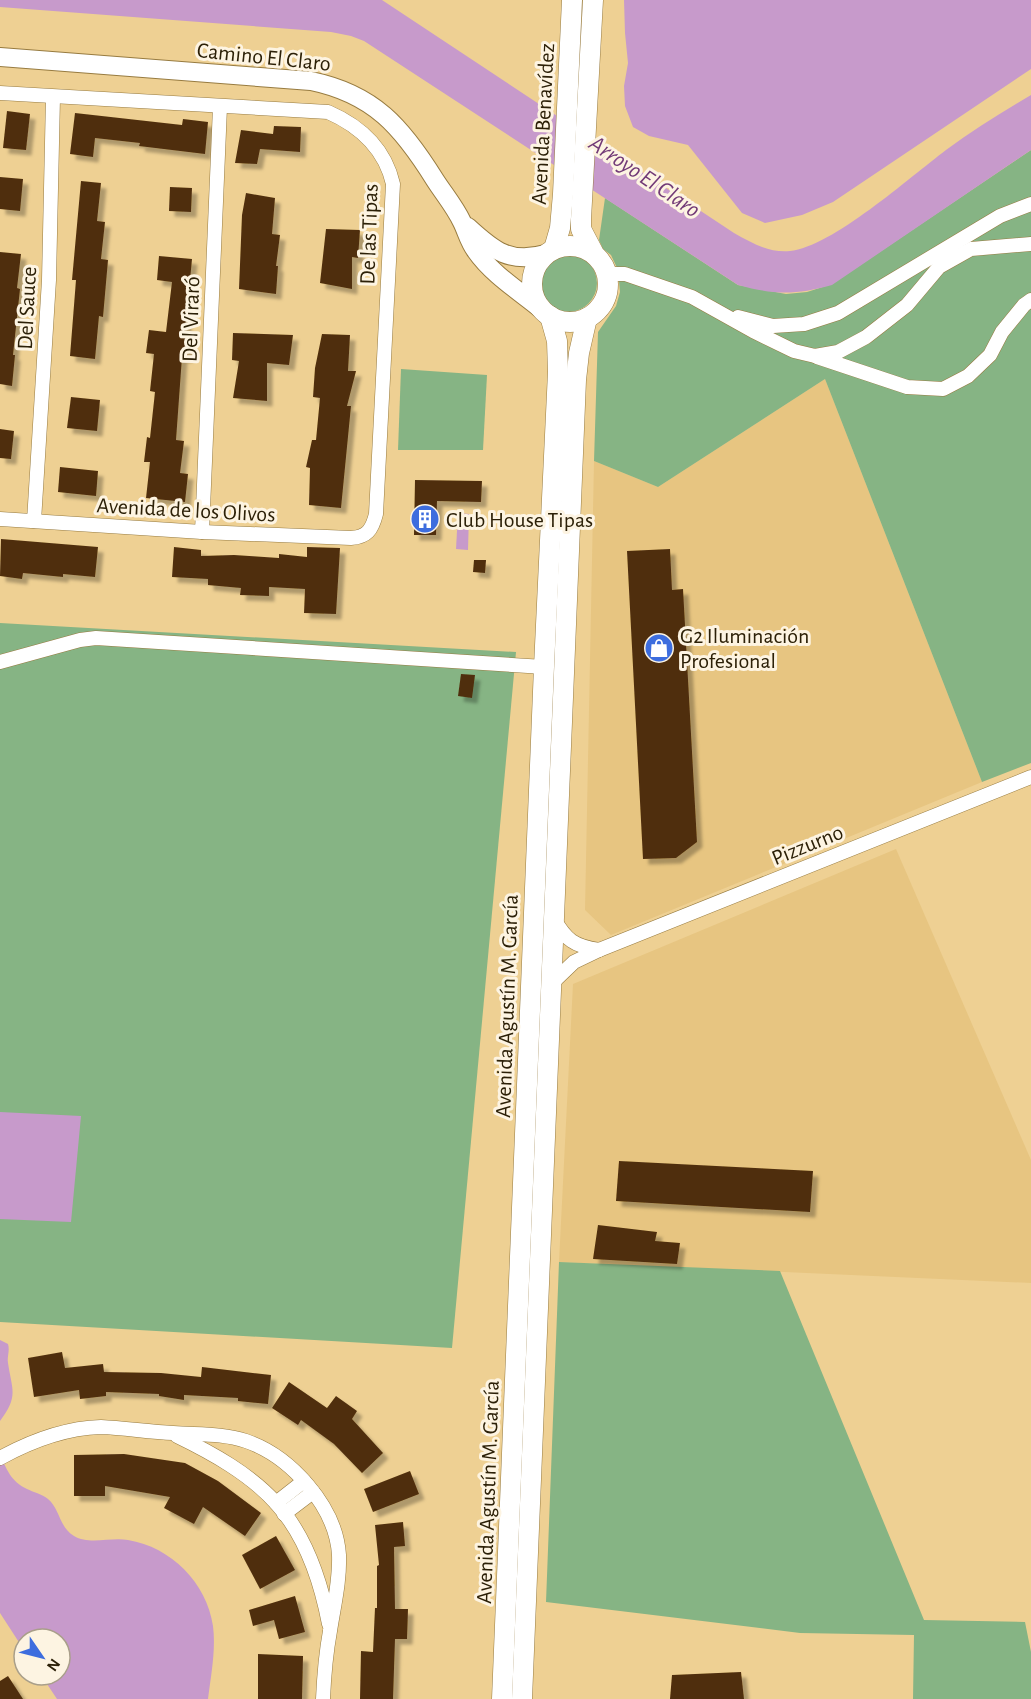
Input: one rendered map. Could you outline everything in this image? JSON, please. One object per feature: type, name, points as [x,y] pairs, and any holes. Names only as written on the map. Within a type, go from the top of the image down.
[{"type":"main road","name":"Avenida Benavídez","points":[[572,0],[566,107],[572,199],[581,229],[593,252]]},
{"type":"main road","name":"Avenida Benavídez","points":[[550,251],[572,199],[585,120],[592,0]]},
{"type":"main road","points":[[567,245],[581,246],[593,252],[603,261],[608,274],[609,287],[606,300],[587,318],[575,322],[562,322],[545,313],[535,298],[532,286],[533,274],[538,263],[550,251],[567,245]]},
{"type":"main road","name":"Avenida Agustín M. García","points":[[502,1699],[558,372],[557,341],[545,313]]},
{"type":"main road","name":"Avenida Agustín M. García","points":[[522,1699],[576,380],[587,318]]},
{"type":"street","name":"Camino El Claro","points":[[0,57],[311,81],[339,88],[374,106],[397,125],[417,151],[462,222],[477,253],[545,313]]},
{"type":"street","name":"De las Tipas","points":[[0,93],[328,112],[366,135],[376,146],[390,171],[393,184],[376,514],[369,533]]},
{"type":"street","name":"Del Sauce","points":[[34,521],[49,290],[53,97]]},
{"type":"street","name":"Del Viraró","points":[[202,532],[220,107]]},
{"type":"street","points":[[720,313],[774,326],[804,324],[838,313],[1000,216],[1031,204]]},
{"type":"street","name":"Camino El Claro","points":[[462,222],[492,247],[505,254],[529,258],[550,251]]},
{"type":"street","points":[[814,356],[838,352],[866,337],[907,305],[939,267],[971,249],[1031,244]]},
{"type":"street","points":[[608,274],[625,274],[692,297],[794,351],[907,387],[943,389],[968,376],[990,355],[1002,332],[1024,305],[1031,300]]},
{"type":"street","name":"Avenida de los Olivos","points":[[0,519],[202,532],[351,538],[369,533]]},
{"type":"street","points":[[0,662],[80,639],[96,638],[544,667]]},
{"type":"street","name":"Pizzurno","points":[[550,985],[574,963],[599,950],[1031,777]]},
{"type":"street","points":[[553,917],[570,941],[579,946],[599,950]]},
{"type":"street","points":[[0,1458],[61,1432],[84,1428],[124,1428],[225,1436],[247,1441],[283,1462],[308,1486],[331,1520],[339,1552],[339,1578],[322,1699]]},
{"type":"street","points":[[173,1433],[236,1470],[280,1509],[306,1549],[315,1571],[323,1595],[330,1632]]},
{"type":"street","points":[[280,1509],[308,1486]]},
{"type":"shaded area","points":[[825,379],[982,782],[611,935],[585,910],[594,461],[658,487]]},
{"type":"shaded area","points":[[896,849],[1031,1160],[1031,1283],[559,1262],[573,984]]},
{"type":"green space","points":[[1031,150],[1031,763],[982,782],[825,379],[658,487],[594,461],[598,332],[616,306],[620,292],[618,270],[611,255],[603,249],[599,240],[605,198],[738,285],[786,294],[807,292],[832,284]]},
{"type":"green space","points":[[562,254],[574,254],[584,258],[593,267],[597,289],[589,304],[574,312],[562,312],[552,308],[543,299],[539,289],[539,277],[543,267],[552,258]]},
{"type":"green space","points":[[401,369],[487,375],[483,450],[398,450]]},
{"type":"green space","points":[[0,623],[516,652],[452,1348],[0,1322]]},
{"type":"green space","points":[[559,1262],[780,1271],[924,1620],[1025,1622],[1031,1652],[1031,1699],[913,1699],[914,1635],[800,1633],[546,1602]]},
{"type":"water","name":"Arroyo El Claro","points":[[0,0],[382,0],[734,233],[768,249],[790,251],[807,247],[827,237],[892,193],[956,143],[1031,95],[1031,150],[832,285],[796,292],[763,291],[738,285],[364,41],[351,36],[331,32],[0,7]]},
{"type":"water","points":[[624,0],[1031,0],[1031,69],[833,202],[802,215],[765,223],[742,213],[688,145],[649,136],[633,127],[625,106],[624,86],[628,63]]},
{"type":"water","points":[[458,513],[469,514],[468,550],[456,549]]},
{"type":"water","points":[[0,1112],[81,1116],[71,1222],[0,1219]]},
{"type":"water","points":[[0,1340],[8,1344],[8,1363],[13,1393],[10,1405],[0,1421]]},
{"type":"water","points":[[0,1454],[13,1479],[21,1486],[48,1499],[65,1528],[74,1536],[86,1540],[121,1539],[144,1544],[172,1559],[195,1582],[209,1610],[214,1635],[208,1699],[57,1699],[49,1687],[72,1687],[72,1627],[12,1627],[12,1632],[0,1613]]},
{"type":"building","points":[[7,111],[30,114],[26,150],[3,148]]},
{"type":"building","points":[[75,113],[182,125],[183,119],[208,122],[205,154],[95,138],[93,157],[70,154]]},
{"type":"building","points":[[274,126],[301,127],[300,152],[260,149],[257,164],[235,163],[241,130],[273,134]]},
{"type":"building","points":[[0,177],[23,179],[20,211],[0,209]]},
{"type":"building","points":[[81,181],[101,183],[97,221],[105,222],[101,259],[108,260],[103,317],[99,316],[95,359],[70,356],[76,280],[72,280]]},
{"type":"building","points":[[170,187],[192,188],[191,212],[169,211]]},
{"type":"building","points":[[246,193],[275,198],[272,234],[280,235],[276,266],[278,266],[276,294],[239,289],[242,215]]},
{"type":"building","points":[[326,229],[360,230],[358,258],[352,257],[352,289],[320,283]]},
{"type":"building","points":[[0,252],[21,254],[12,386],[0,384]]},
{"type":"building","points":[[159,256],[192,259],[185,334],[190,335],[187,357],[182,357],[176,440],[184,441],[180,473],[188,474],[185,502],[146,498],[150,462],[144,462],[147,437],[150,438],[155,392],[150,391],[154,354],[146,353],[149,330],[166,332],[172,282],[157,280]]},
{"type":"building","points":[[233,333],[293,335],[289,365],[267,363],[267,401],[233,398],[239,361],[232,360]]},
{"type":"building","points":[[322,334],[350,335],[348,371],[356,371],[347,406],[351,406],[341,508],[309,505],[310,468],[306,467],[312,440],[316,440],[320,398],[313,397],[315,368]]},
{"type":"building","points":[[71,397],[100,400],[97,431],[67,428]]},
{"type":"building","points":[[0,429],[14,431],[11,459],[0,458]]},
{"type":"building","points":[[60,467],[98,471],[96,496],[58,492]]},
{"type":"building","name":"Club House Tipas","points":[[415,480],[482,481],[481,502],[437,501],[436,535],[414,535]]},
{"type":"building","points":[[1,539],[98,547],[95,577],[23,573],[22,579],[0,576]]},
{"type":"building","points":[[174,547],[201,550],[201,556],[234,555],[279,558],[279,554],[307,557],[307,547],[340,548],[336,614],[304,613],[305,589],[269,587],[269,596],[240,595],[241,588],[208,585],[208,579],[172,577]]},
{"type":"building","name":"G2 Iluminación Profesional","points":[[670,549],[672,590],[683,589],[697,842],[676,858],[643,859],[627,551]]},
{"type":"building","points":[[474,560],[486,560],[485,573],[473,572]]},
{"type":"building","points":[[461,674],[475,675],[472,698],[458,696]]},
{"type":"building","points":[[619,1161],[813,1171],[810,1212],[616,1201]]},
{"type":"building","points":[[598,1225],[657,1232],[655,1241],[680,1243],[677,1264],[593,1259]]},
{"type":"building","points":[[62,1352],[65,1368],[103,1364],[104,1372],[161,1373],[201,1377],[202,1367],[271,1375],[268,1404],[238,1401],[238,1398],[184,1395],[184,1400],[159,1396],[159,1394],[106,1392],[106,1396],[80,1399],[79,1390],[34,1397],[28,1358]]},
{"type":"building","points":[[289,1382],[327,1408],[336,1396],[357,1411],[352,1419],[383,1453],[362,1473],[334,1444],[301,1420],[298,1425],[272,1408]]},
{"type":"building","points":[[124,1454],[185,1463],[218,1481],[261,1513],[245,1536],[203,1507],[194,1524],[164,1508],[170,1497],[105,1486],[105,1496],[74,1496],[74,1455]]},
{"type":"building","points":[[410,1471],[419,1494],[373,1512],[364,1489]]},
{"type":"building","points":[[403,1522],[405,1546],[394,1547],[395,1609],[408,1609],[407,1639],[395,1639],[393,1699],[360,1699],[361,1651],[373,1652],[375,1608],[377,1608],[377,1566],[379,1565],[375,1525]]},
{"type":"building","points":[[276,1536],[295,1570],[260,1589],[242,1555]]},
{"type":"building","points":[[295,1596],[305,1632],[279,1639],[274,1620],[253,1626],[249,1610]]},
{"type":"building","points":[[258,1654],[303,1656],[302,1699],[258,1699]]},
{"type":"building","points":[[741,1672],[744,1699],[670,1699],[672,1675]]},
{"type":"building","points":[[8,1676],[12,1687],[15,1687],[23,1699],[0,1699],[0,1681]]},
{"type":"place","name":"Club House Tipas","points":[[425,519]]},
{"type":"place","name":"G2 Iluminación Profesional","points":[[659,648]]}]
